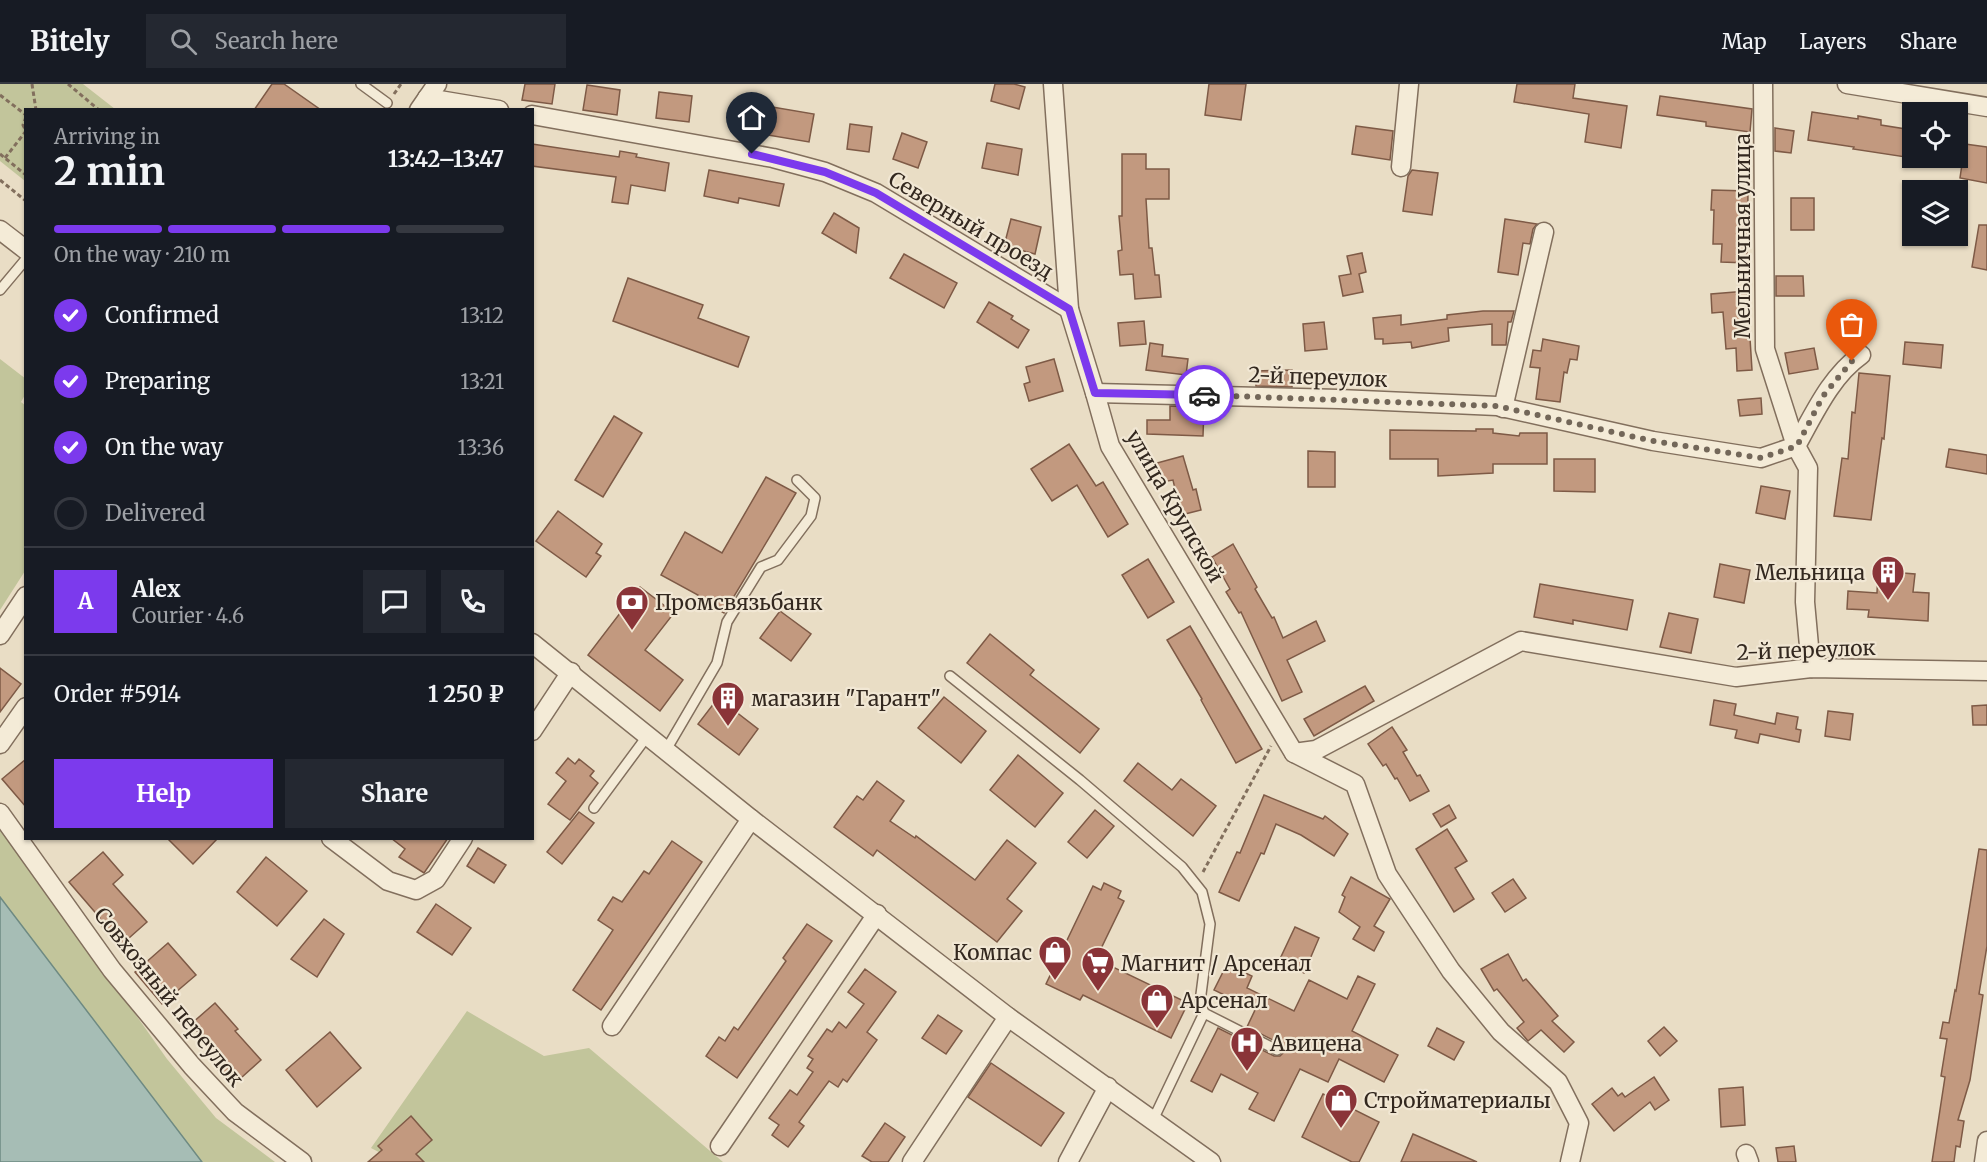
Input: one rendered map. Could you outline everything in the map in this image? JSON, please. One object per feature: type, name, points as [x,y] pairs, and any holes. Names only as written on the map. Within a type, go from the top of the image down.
[{"type":"street","name":"улица Крупской","points":[[1053,84],[1069,309],[1110,447],[1294,753]]},
{"type":"street","points":[[1401,167],[1409,84]]},
{"type":"street","name":"Мельничная улица","points":[[1763,84],[1765,349],[1797,446],[1808,468],[1805,602],[1811,668]]},
{"type":"street","points":[[1848,84],[1987,107]]},
{"type":"street","points":[[428,97],[487,108]]},
{"type":"street","name":"Северный проезд","points":[[534,115],[627,130],[773,158],[825,172],[876,193],[1069,309]]},
{"type":"street","points":[[0,230],[24,248]]},
{"type":"street","points":[[1503,408],[1544,232]]},
{"type":"street","points":[[1797,446],[1823,396],[1852,361],[1861,355]]},
{"type":"street","name":"2-й переулок","points":[[1095,393],[1339,399],[1503,408],[1653,441],[1761,458],[1797,446]]},
{"type":"street","points":[[0,635],[23,606]]},
{"type":"street","name":"2-й переулок","points":[[1294,753],[1316,750],[1521,641],[1736,677],[1811,668],[1987,671]]},
{"type":"street","points":[[534,644],[751,819],[1008,1017],[1211,1162]]},
{"type":"street","points":[[534,728],[571,672]]},
{"type":"street","points":[[0,744],[24,710]]},
{"type":"street","points":[[1294,753],[1355,784],[1387,874],[1451,971],[1501,1032],[1558,1082],[1579,1123],[1570,1162]]},
{"type":"street","name":"Совхозный переулок","points":[[0,813],[112,970],[192,1066],[235,1112],[302,1162]]},
{"type":"street","points":[[612,1026],[751,819]]},
{"type":"street","points":[[334,840],[388,881],[416,890],[436,879],[462,840]]},
{"type":"street","points":[[720,1146],[877,914]]},
{"type":"street","points":[[912,1162],[1008,1017]]},
{"type":"street","points":[[1068,1162],[1108,1087]]},
{"type":"street","points":[[1984,1162],[1987,1141]]},
{"type":"lane","points":[[361,84],[387,103]]},
{"type":"lane","points":[[0,290],[24,261]]},
{"type":"lane","points":[[666,750],[717,663],[727,622],[761,567],[778,560],[811,516],[815,498],[797,480]]},
{"type":"lane","points":[[950,676],[1182,867],[1202,892],[1210,924],[1200,1002],[1204,1013],[1277,1050]]},
{"type":"lane","points":[[594,808],[648,735]]},
{"type":"lane","points":[[1153,1120],[1204,1013]]},
{"type":"path","points":[[32,84],[36,108]]},
{"type":"path","points":[[68,84],[97,108]]},
{"type":"path","points":[[0,95],[24,114]]},
{"type":"path","points":[[5,158],[24,134]]},
{"type":"path","points":[[0,154],[24,173]]},
{"type":"path","points":[[0,180],[24,199]]},
{"type":"path","points":[[1197,885],[1269,748],[1282,734]]},
{"type":"green space","points":[[0,84],[83,84],[114,108],[24,108],[24,180],[0,161]]},
{"type":"green space","points":[[0,359],[24,377],[24,397],[21,402],[24,404],[24,573],[0,610]]},
{"type":"green space","points":[[0,823],[167,1059],[216,1118],[275,1162],[202,1162],[0,897]]},
{"type":"green space","points":[[467,1011],[544,1056],[589,1048],[723,1162],[398,1162],[371,1148]]},
{"type":"water","points":[[0,897],[202,1162],[0,1162]]},
{"type":"building","points":[[272,84],[284,84],[318,108],[255,108]]},
{"type":"building","points":[[525,84],[555,84],[552,104],[522,100]]},
{"type":"building","points":[[995,84],[1014,84],[1025,87],[1019,109],[991,101]]},
{"type":"building","points":[[1209,84],[1246,84],[1241,120],[1205,115]]},
{"type":"building","points":[[1517,84],[1575,84],[1573,98],[1627,106],[1621,148],[1585,142],[1589,114],[1514,102]]},
{"type":"building","points":[[587,85],[620,90],[617,115],[583,110]]},
{"type":"building","points":[[659,92],[692,96],[689,122],[656,118]]},
{"type":"building","points":[[1660,96],[1752,109],[1750,132],[1706,126],[1706,122],[1657,115]]},
{"type":"building","points":[[749,103],[814,114],[809,142],[745,131]]},
{"type":"building","points":[[1812,112],[1881,120],[1881,125],[1902,128],[1902,156],[1853,149],[1854,147],[1808,140]]},
{"type":"building","points":[[850,124],[872,127],[869,152],[847,149]]},
{"type":"building","points":[[1356,126],[1393,131],[1390,160],[1352,154]]},
{"type":"building","points":[[1775,128],[1794,131],[1791,153],[1775,151]]},
{"type":"building","points":[[902,133],[927,142],[918,168],[893,159]]},
{"type":"building","points":[[987,143],[1022,149],[1018,175],[982,168]]},
{"type":"building","points":[[534,144],[619,157],[620,151],[637,154],[636,157],[669,163],[665,191],[631,185],[628,204],[612,202],[616,177],[534,166]]},
{"type":"building","points":[[1968,144],[1987,147],[1987,183],[1960,178],[1961,168],[1968,168]]},
{"type":"building","points":[[1122,154],[1146,154],[1146,169],[1169,169],[1169,199],[1146,199],[1149,248],[1152,248],[1155,275],[1159,275],[1161,297],[1135,299],[1133,274],[1120,275],[1118,251],[1122,250],[1119,216],[1122,216]]},
{"type":"building","points":[[709,170],[784,184],[779,206],[739,198],[738,203],[704,196]]},
{"type":"building","points":[[1412,170],[1438,173],[1432,215],[1403,211],[1408,176]]},
{"type":"building","points":[[1712,190],[1748,191],[1747,263],[1721,262],[1722,244],[1713,244]]},
{"type":"building","points":[[1791,198],[1814,198],[1814,230],[1791,230]]},
{"type":"building","points":[[834,213],[859,228],[856,253],[822,233]]},
{"type":"building","points":[[1011,219],[1041,227],[1035,254],[1004,246]]},
{"type":"building","points":[[1505,219],[1537,224],[1533,229],[1530,244],[1523,243],[1518,275],[1498,272]]},
{"type":"building","points":[[1979,225],[1987,225],[1987,270],[1972,267]]},
{"type":"building","points":[[1362,253],[1366,272],[1359,274],[1363,292],[1343,296],[1339,276],[1351,274],[1347,256]]},
{"type":"building","points":[[904,254],[957,283],[944,308],[890,278]]},
{"type":"building","points":[[1776,276],[1803,276],[1804,296],[1776,296]]},
{"type":"building","points":[[628,278],[703,305],[698,318],[749,337],[738,367],[613,321]]},
{"type":"building","points":[[1747,291],[1752,370],[1737,371],[1736,348],[1726,349],[1723,312],[1712,313],[1711,294]]},
{"type":"building","points":[[989,302],[1013,316],[1011,319],[1029,330],[1018,348],[977,322]]},
{"type":"building","points":[[1865,309],[1868,331],[1840,336],[1836,314]]},
{"type":"building","points":[[1483,311],[1514,311],[1511,322],[1508,322],[1506,345],[1492,345],[1492,324],[1448,328],[1449,341],[1412,348],[1411,342],[1383,344],[1383,339],[1375,339],[1373,318],[1401,315],[1401,325],[1447,319],[1447,315]]},
{"type":"building","points":[[1144,321],[1146,344],[1120,346],[1118,323]]},
{"type":"building","points":[[1324,322],[1327,349],[1305,351],[1303,324]]},
{"type":"building","points":[[1543,339],[1579,346],[1577,360],[1570,359],[1567,373],[1564,372],[1560,402],[1536,399],[1540,368],[1530,367],[1533,350],[1541,351]]},
{"type":"building","points":[[1905,342],[1943,345],[1941,368],[1903,364]]},
{"type":"building","points":[[1150,343],[1163,345],[1162,356],[1188,359],[1186,375],[1146,370]]},
{"type":"building","points":[[1814,348],[1818,369],[1789,374],[1785,353]]},
{"type":"building","points":[[1054,359],[1063,391],[1029,401],[1024,384],[1030,382],[1026,367]]},
{"type":"building","points":[[1292,370],[1292,387],[1256,386],[1255,371]]},
{"type":"building","points":[[1859,373],[1890,376],[1884,439],[1882,438],[1871,520],[1834,516],[1842,458],[1848,459],[1852,412],[1855,413]]},
{"type":"building","points":[[1761,398],[1762,414],[1740,416],[1738,400]]},
{"type":"building","points":[[1170,406],[1204,407],[1203,436],[1147,434],[1147,420],[1170,420]]},
{"type":"building","points":[[614,416],[642,433],[603,497],[575,480]]},
{"type":"building","points":[[1476,429],[1493,429],[1493,433],[1519,436],[1520,433],[1547,433],[1547,464],[1493,464],[1493,473],[1438,476],[1438,459],[1390,459],[1390,430],[1476,431]]},
{"type":"building","points":[[1069,444],[1096,486],[1103,482],[1128,524],[1108,537],[1077,485],[1052,501],[1031,469]]},
{"type":"building","points":[[1949,449],[1987,455],[1987,474],[1946,467]]},
{"type":"building","points":[[1308,451],[1335,452],[1335,487],[1308,487]]},
{"type":"building","points":[[1183,456],[1193,490],[1196,489],[1201,510],[1181,515],[1173,480],[1162,482],[1157,463]]},
{"type":"building","points":[[1554,459],[1595,459],[1595,492],[1554,491]]},
{"type":"building","points":[[766,477],[796,493],[724,613],[697,597],[698,595],[661,575],[685,532],[722,553]]},
{"type":"building","points":[[1761,486],[1790,491],[1785,519],[1756,513]]},
{"type":"building","points":[[558,511],[602,544],[596,553],[601,556],[586,577],[536,541]]},
{"type":"building","points":[[1233,544],[1257,587],[1255,589],[1272,618],[1274,617],[1283,638],[1316,621],[1325,641],[1287,660],[1302,692],[1282,701],[1241,612],[1239,613],[1226,592],[1230,589],[1212,557]]},
{"type":"building","points":[[1148,559],[1174,602],[1148,618],[1122,575]]},
{"type":"building","points":[[1720,564],[1750,570],[1744,603],[1714,597]]},
{"type":"building","name":"Мельница","points":[[1878,571],[1915,574],[1913,592],[1929,593],[1928,621],[1868,617],[1869,610],[1847,609],[1848,591],[1877,593]]},
{"type":"building","points":[[1540,584],[1633,600],[1627,630],[1573,620],[1573,624],[1534,617]]},
{"type":"building","name":"Промсвязьбанк","points":[[640,587],[674,613],[645,650],[683,680],[660,711],[588,655]]},
{"type":"building","points":[[780,611],[811,634],[791,661],[760,638]]},
{"type":"building","points":[[1669,613],[1698,619],[1691,653],[1660,647]]},
{"type":"building","points":[[1190,626],[1262,749],[1236,763],[1167,640]]},
{"type":"building","points":[[990,634],[1034,670],[1030,675],[1099,729],[1080,753],[967,663]]},
{"type":"building","points":[[0,668],[21,684],[0,712]]},
{"type":"building","points":[[1365,686],[1374,701],[1314,736],[1304,719]]},
{"type":"building","points":[[944,697],[986,731],[961,763],[918,728]]},
{"type":"building","name":"магазин \"Гарант\"","points":[[718,698],[758,729],[739,755],[698,724]]},
{"type":"building","points":[[1714,700],[1736,704],[1734,715],[1775,724],[1777,713],[1798,717],[1796,729],[1801,730],[1799,742],[1760,734],[1758,743],[1735,738],[1737,730],[1710,725]]},
{"type":"building","points":[[1987,705],[1987,725],[1973,725],[1972,706]]},
{"type":"building","points":[[1828,711],[1853,714],[1850,740],[1825,736]]},
{"type":"building","points":[[1392,727],[1407,750],[1403,752],[1429,791],[1410,801],[1397,778],[1395,779],[1386,764],[1383,766],[1368,744]]},
{"type":"building","points":[[1018,755],[1063,793],[1035,827],[990,790]]},
{"type":"building","points":[[568,758],[575,764],[579,759],[594,771],[590,776],[598,783],[570,820],[548,804],[566,781],[556,773]]},
{"type":"building","points":[[24,761],[24,805],[2,779]]},
{"type":"building","points":[[1138,763],[1172,790],[1181,779],[1216,806],[1193,836],[1124,781]]},
{"type":"building","points":[[877,781],[904,801],[890,821],[915,838],[916,836],[975,880],[1007,840],[1036,863],[1007,899],[1022,911],[997,942],[877,850],[873,856],[834,827],[857,796],[863,800]]},
{"type":"building","points":[[1264,795],[1323,819],[1325,816],[1348,834],[1334,856],[1301,835],[1276,824],[1264,854],[1261,853],[1239,901],[1219,892],[1237,852],[1240,853]]},
{"type":"building","points":[[1449,805],[1456,818],[1441,827],[1433,814]]},
{"type":"building","points":[[1095,810],[1114,826],[1087,858],[1068,842]]},
{"type":"building","points":[[579,812],[594,823],[562,864],[547,852]]},
{"type":"building","points":[[1447,829],[1467,861],[1455,868],[1474,899],[1454,912],[1416,849]]},
{"type":"building","points":[[169,840],[216,840],[193,864]]},
{"type":"building","points":[[394,840],[447,840],[424,873],[399,857],[405,849]]},
{"type":"building","points":[[672,841],[702,862],[601,1010],[573,990],[613,930],[598,920],[613,897],[622,902],[644,871],[649,874]]},
{"type":"building","points":[[478,848],[506,865],[494,883],[467,866]]},
{"type":"building","points":[[1979,849],[1987,850],[1987,946],[1979,994],[1983,995],[1970,1080],[1958,1120],[1964,1121],[1960,1147],[1956,1146],[1954,1162],[1932,1162],[1945,1077],[1941,1076],[1947,1039],[1940,1038],[1943,1022],[1949,1023],[1956,991]]},
{"type":"building","points":[[103,852],[123,875],[113,884],[147,922],[120,946],[97,921],[100,918],[69,882]]},
{"type":"building","points":[[266,857],[307,891],[277,926],[237,892]]},
{"type":"building","points":[[1351,877],[1390,899],[1374,926],[1384,932],[1374,951],[1353,939],[1360,927],[1339,912],[1345,897],[1342,895]]},
{"type":"building","points":[[1513,879],[1526,898],[1505,912],[1492,893]]},
{"type":"building","points":[[1104,883],[1121,891],[1118,898],[1124,901],[1096,959],[1188,1003],[1171,1038],[1083,995],[1080,1000],[1046,984],[1093,886],[1101,890]]},
{"type":"building","points":[[436,904],[471,928],[452,955],[417,932]]},
{"type":"building","points":[[324,919],[344,934],[317,977],[291,959]]},
{"type":"building","points":[[807,924],[832,941],[737,1078],[706,1056],[719,1037],[725,1041],[734,1027],[738,1030],[786,961],[783,958]]},
{"type":"building","points":[[1295,927],[1319,938],[1304,973],[1279,961]]},
{"type":"building","points":[[168,943],[196,975],[162,1004],[135,972]]},
{"type":"building","points":[[1508,954],[1523,981],[1526,979],[1558,1016],[1552,1021],[1574,1042],[1564,1052],[1541,1030],[1528,1041],[1517,1028],[1524,1022],[1497,989],[1494,991],[1481,969]]},
{"type":"building","points":[[1227,964],[1252,976],[1247,988],[1294,1011],[1309,980],[1347,999],[1358,976],[1375,984],[1352,1031],[1398,1055],[1384,1082],[1339,1059],[1328,1082],[1300,1069],[1274,1121],[1249,1109],[1258,1093],[1221,1074],[1212,1092],[1191,1081],[1218,1028],[1274,1056],[1280,1056],[1283,1053],[1281,1044],[1247,1027],[1255,1010],[1214,990]]},
{"type":"building","points":[[865,969],[896,992],[867,1032],[877,1040],[847,1082],[843,1079],[838,1087],[829,1081],[799,1122],[804,1126],[788,1147],[772,1135],[779,1125],[769,1118],[790,1090],[797,1095],[813,1072],[807,1068],[813,1059],[808,1056],[827,1029],[832,1032],[839,1022],[846,1028],[864,1004],[848,992]]},
{"type":"building","points":[[215,1003],[238,1029],[235,1031],[261,1060],[232,1086],[213,1064],[220,1058],[191,1024]]},
{"type":"building","points":[[938,1015],[962,1031],[946,1054],[922,1038]]},
{"type":"building","points":[[1664,1027],[1677,1041],[1660,1056],[1648,1041]]},
{"type":"building","points":[[1437,1028],[1464,1042],[1454,1060],[1428,1046]]},
{"type":"building","points":[[330,1032],[361,1068],[317,1107],[286,1070]]},
{"type":"building","points":[[991,1063],[1064,1113],[1041,1146],[968,1097]]},
{"type":"building","points":[[1654,1077],[1669,1100],[1655,1110],[1650,1102],[1614,1131],[1592,1104],[1612,1088],[1618,1096],[1622,1093],[1625,1097]]},
{"type":"building","points":[[1743,1087],[1745,1125],[1721,1127],[1719,1089]]},
{"type":"building","name":"Стройматериалы","points":[[1323,1094],[1379,1122],[1359,1162],[1352,1162],[1302,1137]]},
{"type":"building","points":[[411,1116],[432,1140],[416,1154],[424,1162],[368,1162],[382,1150],[378,1146]]},
{"type":"building","points":[[885,1123],[905,1137],[888,1162],[872,1162],[862,1156]]},
{"type":"building","points":[[1413,1134],[1477,1162],[1401,1162]]},
{"type":"building","points":[[1794,1146],[1796,1162],[1778,1162],[1776,1148]]},
{"type":"way so far","points":[[1204,395],[1497,406],[1653,441],[1761,458],[1797,446],[1823,396],[1852,361]]},
{"type":"place","name":"Мельница","points":[[1888,601]]},
{"type":"place","name":"Промсвязьбанк","points":[[632,631]]},
{"type":"place","name":"магазин \"Гарант\"","points":[[728,727]]},
{"type":"place","name":"Компас","points":[[1055,981]]},
{"type":"place","name":"Магнит / Арсенал","points":[[1098,992]]},
{"type":"place","name":"Арсенал","points":[[1157,1029]]},
{"type":"place","name":"Авицена","points":[[1247,1072]]},
{"type":"place","name":"Стройматериалы","points":[[1341,1129]]},
{"type":"route","points":[[752,154],[825,172],[876,193],[1069,309],[1095,393],[1204,395]]}]
